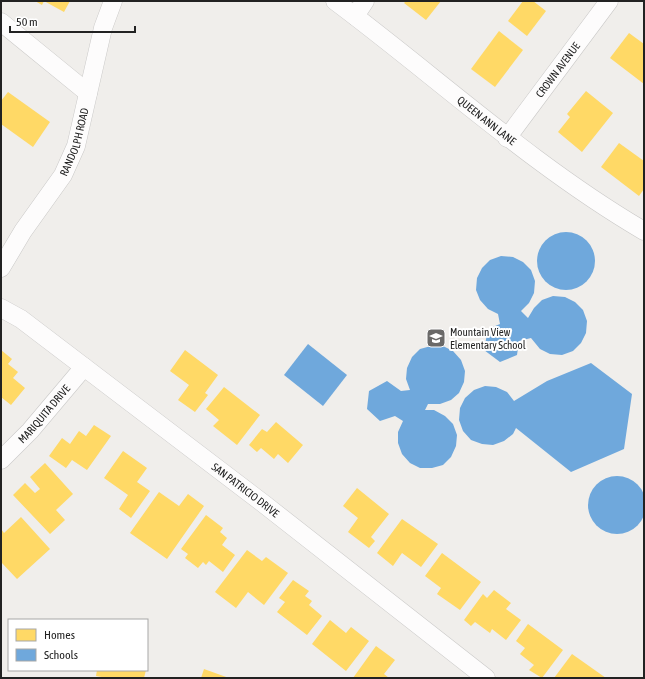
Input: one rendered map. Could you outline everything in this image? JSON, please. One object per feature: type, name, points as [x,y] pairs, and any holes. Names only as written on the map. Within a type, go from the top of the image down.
[{"type":"street","name":"RANDOLPH ROAD","points":[[1,268],[22,231],[47,200],[63,175],[76,146],[102,28],[113,1]]},
{"type":"street","name":"QUEEN ANN LANE","points":[[335,1],[507,138],[605,209],[644,231]]},
{"type":"street","points":[[355,16],[365,1]]},
{"type":"street","name":"CROWN AVENUE","points":[[507,138],[609,1]]},
{"type":"street","points":[[1,22],[88,92]]},
{"type":"street","name":"SAN PATRICIO DRIVE","points":[[1,308],[21,319],[84,367],[486,678]]},
{"type":"street","name":"MARIQUITA DRIVE","points":[[1,460],[30,430],[84,367]]},
{"type":"building: Homes","points":[[35,1],[44,1],[42,5]]},
{"type":"building: Homes","points":[[44,1],[70,1],[64,12]]},
{"type":"building: Homes","points":[[406,1],[441,1],[426,20],[404,3]]},
{"type":"building: Homes","points":[[523,1],[533,1],[546,11],[527,36],[508,21]]},
{"type":"building: Homes","points":[[499,31],[523,50],[495,87],[471,69]]},
{"type":"building: Homes","points":[[629,33],[644,44],[644,84],[610,58]]},
{"type":"building: Homes","points":[[586,91],[613,113],[582,152],[558,132],[570,117],[567,114]]},
{"type":"building: Homes","points":[[8,92],[50,122],[33,147],[1,124],[1,101]]},
{"type":"building: Homes","points":[[619,143],[644,161],[644,189],[639,196],[601,167]]},
{"type":"building: Homes","points":[[1,350],[12,359],[8,364],[18,372],[13,378],[25,388],[11,405],[1,397]]},
{"type":"building: Homes","points":[[185,350],[218,375],[205,393],[208,395],[195,412],[178,400],[189,385],[170,371]]},
{"type":"building: Homes","points":[[224,387],[260,415],[237,445],[213,426],[219,420],[206,409]]},
{"type":"building: Homes","points":[[276,422],[303,445],[288,463],[278,454],[274,459],[261,448],[257,452],[249,445],[262,429],[267,432]]},
{"type":"building: Homes","points":[[94,425],[111,436],[87,470],[72,460],[66,468],[49,456],[62,438],[70,444],[79,431],[86,436]]},
{"type":"building: Homes","points":[[123,451],[147,468],[137,482],[150,491],[131,518],[119,509],[128,495],[104,478]]},
{"type":"building: Homes","points":[[45,463],[73,494],[56,510],[65,520],[50,534],[13,495],[25,483],[35,493],[40,489],[30,477]]},
{"type":"building: Homes","points":[[357,488],[389,514],[371,537],[375,541],[369,548],[348,532],[358,518],[343,506]]},
{"type":"building: Homes","points":[[159,492],[179,506],[188,494],[204,506],[167,559],[130,533]]},
{"type":"building: Homes","points":[[206,515],[223,528],[220,532],[227,538],[222,545],[235,555],[223,572],[209,561],[206,565],[203,562],[198,568],[185,558],[188,554],[181,549]]},
{"type":"building: Homes","points":[[21,517],[50,549],[17,579],[1,562],[1,529],[4,533]]},
{"type":"building: Homes","points":[[402,519],[438,544],[421,567],[402,553],[393,566],[377,553]]},
{"type":"building: Homes","points":[[247,550],[262,561],[266,557],[288,573],[264,605],[248,592],[236,608],[215,592]]},
{"type":"building: Homes","points":[[442,553],[481,582],[460,610],[437,594],[441,588],[425,576]]},
{"type":"building: Homes","points":[[293,580],[309,591],[305,596],[312,601],[309,605],[322,616],[307,635],[277,612],[285,602],[279,598]]},
{"type":"building: Homes","points":[[494,590],[511,603],[506,609],[521,620],[506,640],[492,629],[490,633],[475,622],[471,626],[464,620],[483,594],[487,598]]},
{"type":"building: Homes","points":[[330,620],[346,633],[351,627],[369,641],[346,671],[312,644]]},
{"type":"building: Homes","points":[[528,624],[563,650],[542,678],[529,670],[534,665],[520,654],[525,648],[516,641]]},
{"type":"building: Homes","points":[[376,646],[395,660],[384,674],[389,678],[353,678]]},
{"type":"building: Homes","points":[[572,654],[606,678],[554,678]]},
{"type":"building: Homes","points":[[204,669],[229,678],[201,678]]},
{"type":"building: Homes","points":[[97,671],[146,671],[144,678],[107,678],[96,676]]},
{"type":"building: Schools","points":[[560,232],[572,232],[587,240],[595,255],[595,267],[587,282],[572,290],[560,290],[545,282],[537,267],[537,255],[545,240]]},
{"type":"building: Schools","points":[[501,256],[513,257],[523,262],[531,270],[535,281],[534,293],[529,303],[521,311],[528,318],[534,308],[542,300],[553,296],[565,297],[575,302],[583,310],[587,321],[586,333],[581,343],[573,351],[562,355],[550,354],[540,349],[531,338],[519,341],[517,355],[500,362],[484,350],[488,329],[500,324],[498,314],[488,309],[480,300],[476,290],[477,278],[482,268],[490,260]]},
{"type":"building: Schools","points":[[308,344],[347,375],[323,406],[284,375]]},
{"type":"building: Schools","points":[[431,346],[443,346],[453,351],[461,360],[465,371],[464,382],[459,393],[451,400],[440,404],[428,404],[425,410],[434,410],[445,416],[453,424],[457,435],[456,446],[451,457],[443,465],[432,468],[420,468],[410,463],[402,454],[398,443],[398,432],[403,421],[395,416],[380,421],[367,409],[369,391],[387,381],[401,391],[410,390],[406,379],[407,368],[412,357],[420,349]]},
{"type":"building: Schools","points":[[591,363],[632,394],[624,449],[571,472],[516,428],[513,434],[504,441],[493,445],[482,444],[471,440],[463,431],[459,420],[460,408],[465,398],[474,390],[485,386],[496,387],[507,392],[514,401],[547,381]]},
{"type":"building: Schools","points":[[617,476],[628,478],[638,484],[644,494],[646,505],[644,516],[638,526],[628,532],[617,534],[606,532],[596,526],[590,516],[588,505],[590,494],[596,484],[606,478]]},
{"type":"place","name":"Mountain View Elementary School","points":[[436,338]]}]
